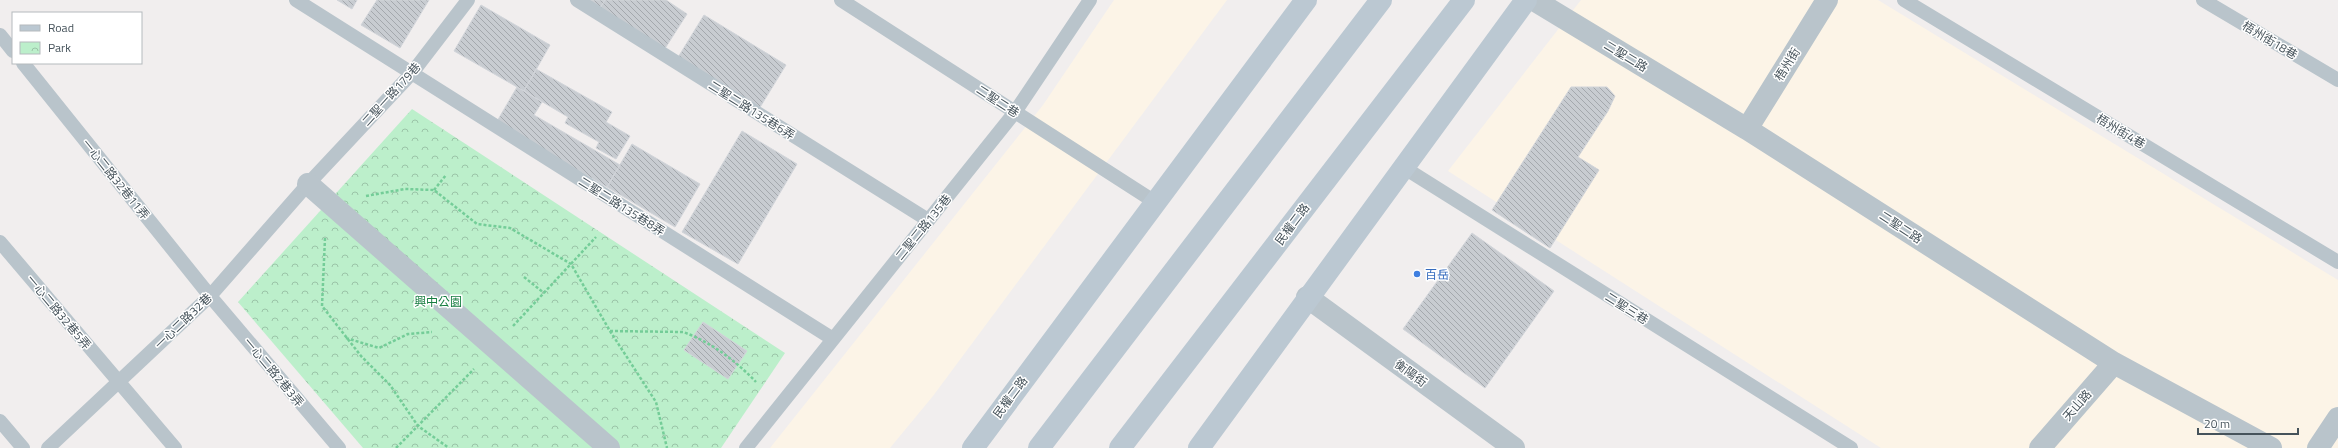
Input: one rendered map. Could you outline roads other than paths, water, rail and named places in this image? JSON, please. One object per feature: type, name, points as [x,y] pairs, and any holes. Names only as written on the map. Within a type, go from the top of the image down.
[{"type":"main road","name":"民權二路","points":[[973,448],[1306,0]]},
{"type":"main road","points":[[1039,448],[1381,0]]},
{"type":"main road","name":"民權二路","points":[[1120,448],[1464,0]]},
{"type":"main road","points":[[1199,448],[1307,297],[1526,0]]},
{"type":"street","name":"二聖二路","points":[[1534,0],[1747,129],[2114,363],[2271,448]]},
{"type":"street","name":"梧州街","points":[[1747,129],[1827,0]]},
{"type":"street","points":[[308,184],[609,448]]},
{"type":"street","name":"衡陽街","points":[[1307,297],[1514,448]]},
{"type":"street","name":"天山路","points":[[2040,448],[2114,363]]},
{"type":"street","points":[[2318,448],[2338,418]]},
{"type":"lane","name":"二聖二路135巷8弄","points":[[296,0],[833,339]]},
{"type":"lane","name":"二聖一路179巷","points":[[308,184],[412,73],[468,0]]},
{"type":"lane","name":"二聖二路135巷6弄","points":[[577,0],[928,220]]},
{"type":"lane","name":"二聖二巷","points":[[841,0],[1155,202]]},
{"type":"lane","name":"二聖二路135巷","points":[[746,448],[1015,112],[1090,0]]},
{"type":"lane","name":"梧州街4巷","points":[[1904,0],[2338,262]]},
{"type":"lane","name":"梧州街18巷","points":[[2203,0],[2338,80]]},
{"type":"lane","points":[[0,35],[12,50]]},
{"type":"lane","name":"一心二路32巷11弄","points":[[24,64],[210,296]]},
{"type":"lane","name":"二聖三巷","points":[[1404,167],[1851,448]]},
{"type":"lane","name":"一心二路32巷","points":[[48,448],[210,296],[308,184]]},
{"type":"lane","name":"一心二路32巷5弄","points":[[0,242],[118,383],[175,448]]},
{"type":"lane","name":"一心二路2巷3弄","points":[[210,296],[339,448]]},
{"type":"lane","points":[[0,421],[23,448]]},
{"type":"place","name":"百岳","points":[[1417,274]]},
{"type":"park label","name":"興中公園","points":[[438,301]]}]
